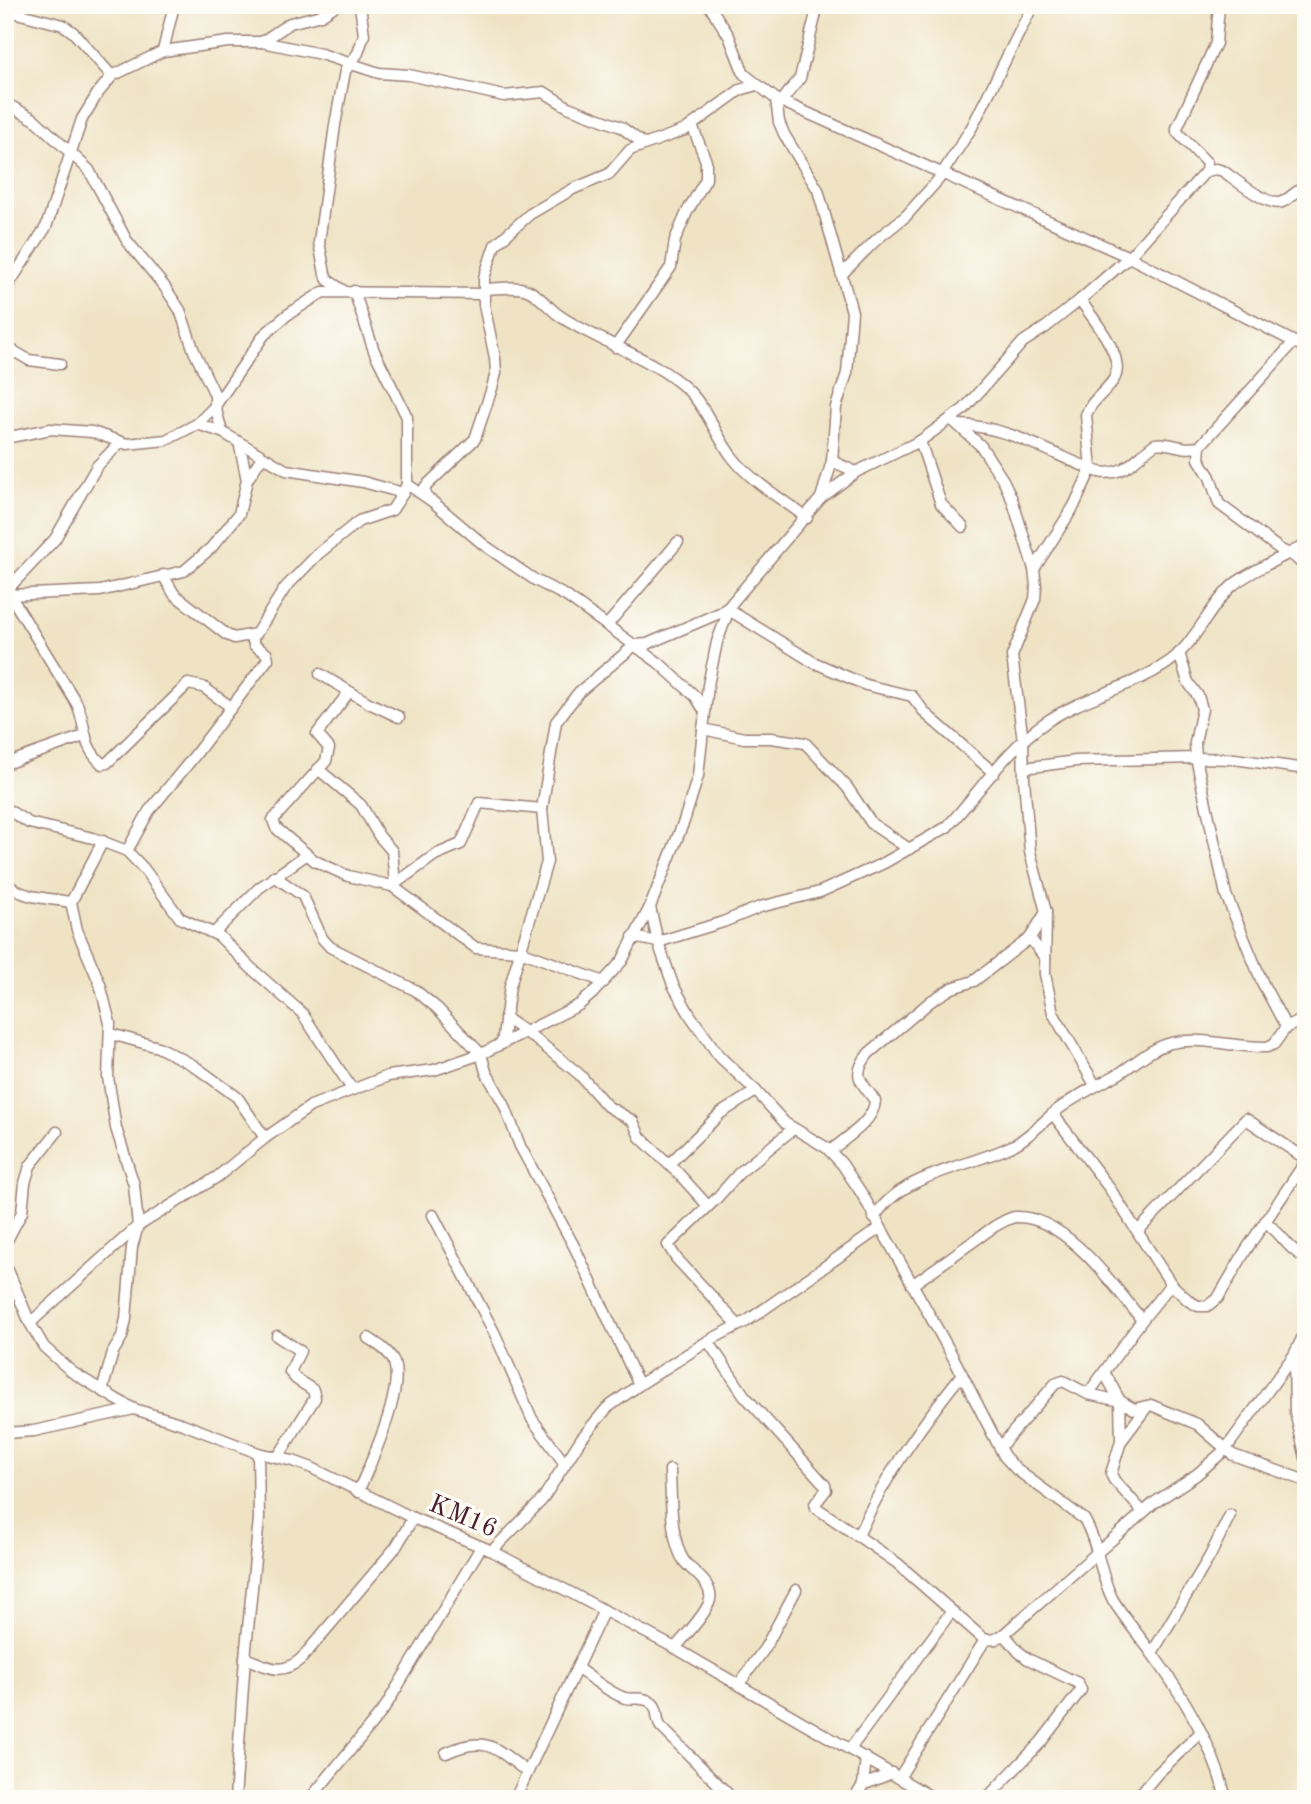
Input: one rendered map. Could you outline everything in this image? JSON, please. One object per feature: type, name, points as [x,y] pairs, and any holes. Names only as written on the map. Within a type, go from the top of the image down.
[{"type":"street","points":[[24,14],[34,5]]},
{"type":"street","points":[[163,51],[174,5]]},
{"type":"street","points":[[262,42],[290,23],[321,15],[336,5]]},
{"type":"street","points":[[163,575],[174,594],[227,635],[234,638],[252,636],[260,630],[295,576],[317,554],[359,521],[392,510],[405,489],[407,417],[374,351],[349,291],[328,280],[321,265],[319,242],[335,125],[349,63],[358,53],[365,35],[360,5]]},
{"type":"street","points":[[709,5],[729,36],[744,74],[778,101],[943,172],[1129,257],[1306,348]]},
{"type":"street","points":[[818,5],[800,78],[778,101],[779,122],[790,147],[818,190],[852,312],[847,373],[836,407],[832,461],[821,498]]},
{"type":"street","points":[[842,274],[877,239],[914,209],[943,172],[972,127],[1033,5]]},
{"type":"street","points":[[1206,172],[1207,163],[1177,132],[1177,128],[1216,43],[1219,5]]},
{"type":"street","points":[[5,10],[48,19],[73,32],[112,76]]},
{"type":"street","points":[[5,290],[46,227],[85,113],[112,76],[163,51],[228,42],[262,42],[321,54],[379,73],[409,75],[504,96],[544,92],[568,107],[621,127],[644,144]]},
{"type":"street","points":[[740,90],[744,74]]},
{"type":"street","points":[[5,438],[51,429],[92,432],[120,443],[149,444],[166,440],[197,424],[264,335],[323,292],[484,293],[492,250],[530,214],[573,189],[609,174],[630,150],[662,140],[692,125],[740,90],[756,85]]},
{"type":"street","points":[[5,103],[34,119],[72,152],[96,181],[134,251],[176,304],[185,321],[194,351],[218,399],[222,432]]},
{"type":"street","points":[[615,347],[671,267],[675,240],[706,179],[706,162],[692,125]]},
{"type":"street","points":[[502,1044],[520,951],[540,894],[547,862],[542,809],[556,722],[579,692],[635,645],[647,644],[730,607],[821,498],[856,472],[955,422],[1023,342],[1080,300],[1129,257],[1206,172],[1216,169],[1223,171],[1271,204],[1281,203],[1298,190],[1306,188]]},
{"type":"street","points":[[323,292],[328,280]]},
{"type":"street","points":[[484,284],[526,289],[561,316],[655,368],[688,390],[735,461],[747,473],[807,517]]},
{"type":"street","points":[[428,495],[475,439],[496,373],[485,317],[484,284]]},
{"type":"street","points":[[1034,569],[1074,506],[1091,469],[1086,415],[1088,408],[1114,379],[1116,366],[1108,343],[1080,300]]},
{"type":"street","points":[[1294,342],[1200,446],[1199,459],[1210,477],[1219,504],[1306,568]]},
{"type":"street","points":[[5,346],[29,360],[60,365]]},
{"type":"street","points":[[955,422],[1006,433],[1106,474],[1124,469],[1150,447],[1160,443],[1187,448],[1200,446]]},
{"type":"street","points":[[955,422],[981,446],[1003,480],[1012,499],[1034,569],[1035,599],[1012,656],[1023,741],[1030,852],[1046,912],[1045,958],[1053,1013],[1095,1085]]},
{"type":"street","points":[[197,424],[222,432],[286,470],[428,495],[484,545],[608,624],[635,645],[681,682],[704,710]]},
{"type":"street","points":[[239,442],[247,480]]},
{"type":"street","points":[[920,442],[941,504],[964,527]]},
{"type":"street","points":[[7,594],[55,539],[97,467],[120,443]]},
{"type":"street","points":[[7,594],[100,591],[184,571],[203,556],[239,514],[247,480],[262,457]]},
{"type":"street","points":[[832,461],[856,472]]},
{"type":"street","points":[[608,624],[678,542]]},
{"type":"street","points":[[633,937],[658,942],[723,922],[760,907],[833,887],[947,827],[1023,741],[1060,714],[1091,698],[1137,681],[1168,663],[1232,586],[1306,545]]},
{"type":"street","points":[[7,594],[77,704],[87,745],[99,762],[107,763],[186,685],[191,683],[203,687],[231,707]]},
{"type":"street","points":[[30,1323],[138,1226],[217,1177],[265,1138],[311,1106],[388,1076],[434,1070],[481,1054],[579,1005],[604,982],[622,961],[650,907],[684,821],[698,776],[704,710],[717,642],[730,607]]},
{"type":"street","points":[[730,607],[813,662],[866,685],[912,696],[926,714],[994,773]]},
{"type":"street","points":[[127,851],[149,811],[268,659],[267,654],[254,645],[252,636]]},
{"type":"street","points":[[1179,653],[1188,682],[1198,696],[1202,709],[1195,743],[1196,758],[1226,895],[1263,984],[1287,1026]]},
{"type":"street","points":[[320,674],[399,717]]},
{"type":"street","points":[[349,692],[317,734],[329,748],[329,754],[273,820],[276,828],[306,855],[327,868],[348,876],[393,885],[476,948],[520,951],[604,982]]},
{"type":"street","points":[[703,729],[744,738],[771,738],[805,743],[847,787],[872,824],[909,849]]},
{"type":"street","points":[[5,764],[84,736]]},
{"type":"street","points":[[1024,768],[1076,761],[1196,758],[1234,759],[1306,769]]},
{"type":"street","points":[[318,769],[359,802],[379,836],[390,848],[393,858],[393,885]]},
{"type":"street","points":[[393,885],[435,855],[461,844],[479,803],[542,809]]},
{"type":"street","points":[[5,808],[29,823],[103,841],[127,851],[144,869],[180,918],[214,933],[302,1013],[352,1089]]},
{"type":"street","points":[[102,1391],[113,1352],[124,1328],[132,1247],[138,1226],[134,1185],[116,1128],[108,1077],[110,1023],[100,984],[77,930],[71,902],[103,841]]},
{"type":"street","points":[[214,933],[259,888],[306,855]]},
{"type":"street","points":[[274,876],[303,896],[322,938],[330,947],[415,990],[437,1008],[481,1054],[486,1072],[504,1104],[525,1157],[575,1248],[639,1385]]},
{"type":"street","points":[[5,882],[23,894],[71,902]]},
{"type":"street","points":[[650,907],[658,942],[679,998],[719,1056],[793,1129],[830,1151],[853,1179],[1009,1462],[1084,1519],[1091,1530],[1113,1600],[1152,1653],[1200,1732],[1218,1767],[1226,1799]]},
{"type":"street","points":[[830,1151],[869,1117],[875,1108],[876,1101],[860,1082],[859,1075],[863,1061],[869,1053],[931,1001],[952,988],[974,981],[1030,938],[1046,912]]},
{"type":"street","points":[[1030,938],[1045,958]]},
{"type":"street","points":[[505,1018],[579,1074],[607,1106],[634,1121],[640,1137],[708,1206]]},
{"type":"street","points":[[874,1218],[882,1204],[895,1194],[942,1171],[1017,1143],[1095,1085],[1123,1071],[1154,1049],[1195,1041],[1267,1047],[1274,1044],[1287,1026],[1306,1018]]},
{"type":"street","points":[[111,1034],[158,1047],[193,1065],[237,1097],[265,1138]]},
{"type":"street","points":[[669,1164],[722,1113],[756,1091]]},
{"type":"street","points":[[1053,1114],[1138,1231],[1171,1284],[1198,1306],[1213,1303],[1306,1160],[1245,1119],[1138,1231]]},
{"type":"street","points":[[738,1325],[676,1258],[668,1245],[739,1173],[793,1129]]},
{"type":"street","points":[[5,1244],[22,1212],[30,1166],[57,1132]]},
{"type":"street","points":[[433,1215],[495,1334],[531,1419],[565,1464]]},
{"type":"street","points":[[912,1285],[995,1226],[1009,1219],[1024,1218],[1047,1226],[1078,1245],[1142,1320]]},
{"type":"street","points":[[1265,1222],[1275,1228],[1295,1252],[1306,1258]]},
{"type":"street","points":[[492,1551],[542,1500],[593,1423],[607,1408],[708,1341],[738,1325],[880,1228]]},
{"type":"street","name":"KM16","points":[[5,1263],[30,1323],[44,1347],[57,1360],[102,1391],[134,1409],[183,1424],[258,1453],[312,1468],[413,1518],[492,1551],[676,1648],[935,1799]]},
{"type":"street","points":[[1088,1394],[1171,1284]]},
{"type":"street","points":[[708,1341],[744,1395],[825,1485],[826,1490],[815,1507],[897,1563],[985,1640],[996,1639],[1004,1634],[1096,1552],[1225,1450],[1294,1356],[1306,1330]]},
{"type":"street","points":[[277,1336],[300,1351],[290,1372],[315,1393],[315,1398],[278,1457]]},
{"type":"street","points":[[358,1492],[383,1432],[394,1390],[394,1363],[388,1353],[368,1338]]},
{"type":"street","points":[[1294,1356],[1295,1412],[1306,1458]]},
{"type":"street","points":[[1104,1372],[1120,1401],[1121,1441],[1111,1474],[1143,1513]]},
{"type":"street","points":[[858,1536],[922,1425],[962,1374]]},
{"type":"street","points":[[1000,1447],[1055,1384],[1063,1381],[1088,1394],[1120,1401],[1134,1409],[1151,1405],[1197,1424],[1225,1450],[1240,1458],[1306,1481]]},
{"type":"street","points":[[1121,1441],[1147,1406]]},
{"type":"street","points":[[5,1433],[34,1431],[134,1409]]},
{"type":"street","points":[[235,1799],[259,1519],[258,1453]]},
{"type":"street","points":[[670,1470],[671,1505],[678,1547],[684,1560],[709,1587],[711,1597],[708,1606],[676,1648]]},
{"type":"street","points":[[1152,1653],[1205,1566],[1230,1515]]},
{"type":"street","points":[[245,1658],[274,1669],[292,1667],[396,1547],[413,1518]]},
{"type":"street","points":[[310,1799],[384,1709],[481,1547]]},
{"type":"street","points":[[739,1684],[765,1648],[796,1590]]},
{"type":"street","points":[[515,1799],[604,1610]]},
{"type":"street","points":[[850,1749],[951,1612]]},
{"type":"street","points":[[986,1799],[1041,1742],[1081,1690],[1078,1683],[1019,1653],[1004,1634]]},
{"type":"street","points":[[863,1785],[895,1776],[985,1640]]},
{"type":"street","points":[[578,1669],[622,1697],[647,1700],[653,1704],[657,1711],[657,1723],[733,1799]]},
{"type":"street","points":[[1136,1799],[1200,1732]]},
{"type":"street","points":[[446,1754],[477,1742],[504,1754],[527,1772]]},
{"type":"street","points":[[854,1799],[863,1785],[866,1758]]},
{"type":"street","points":[[716,1799],[722,1787]]}]
